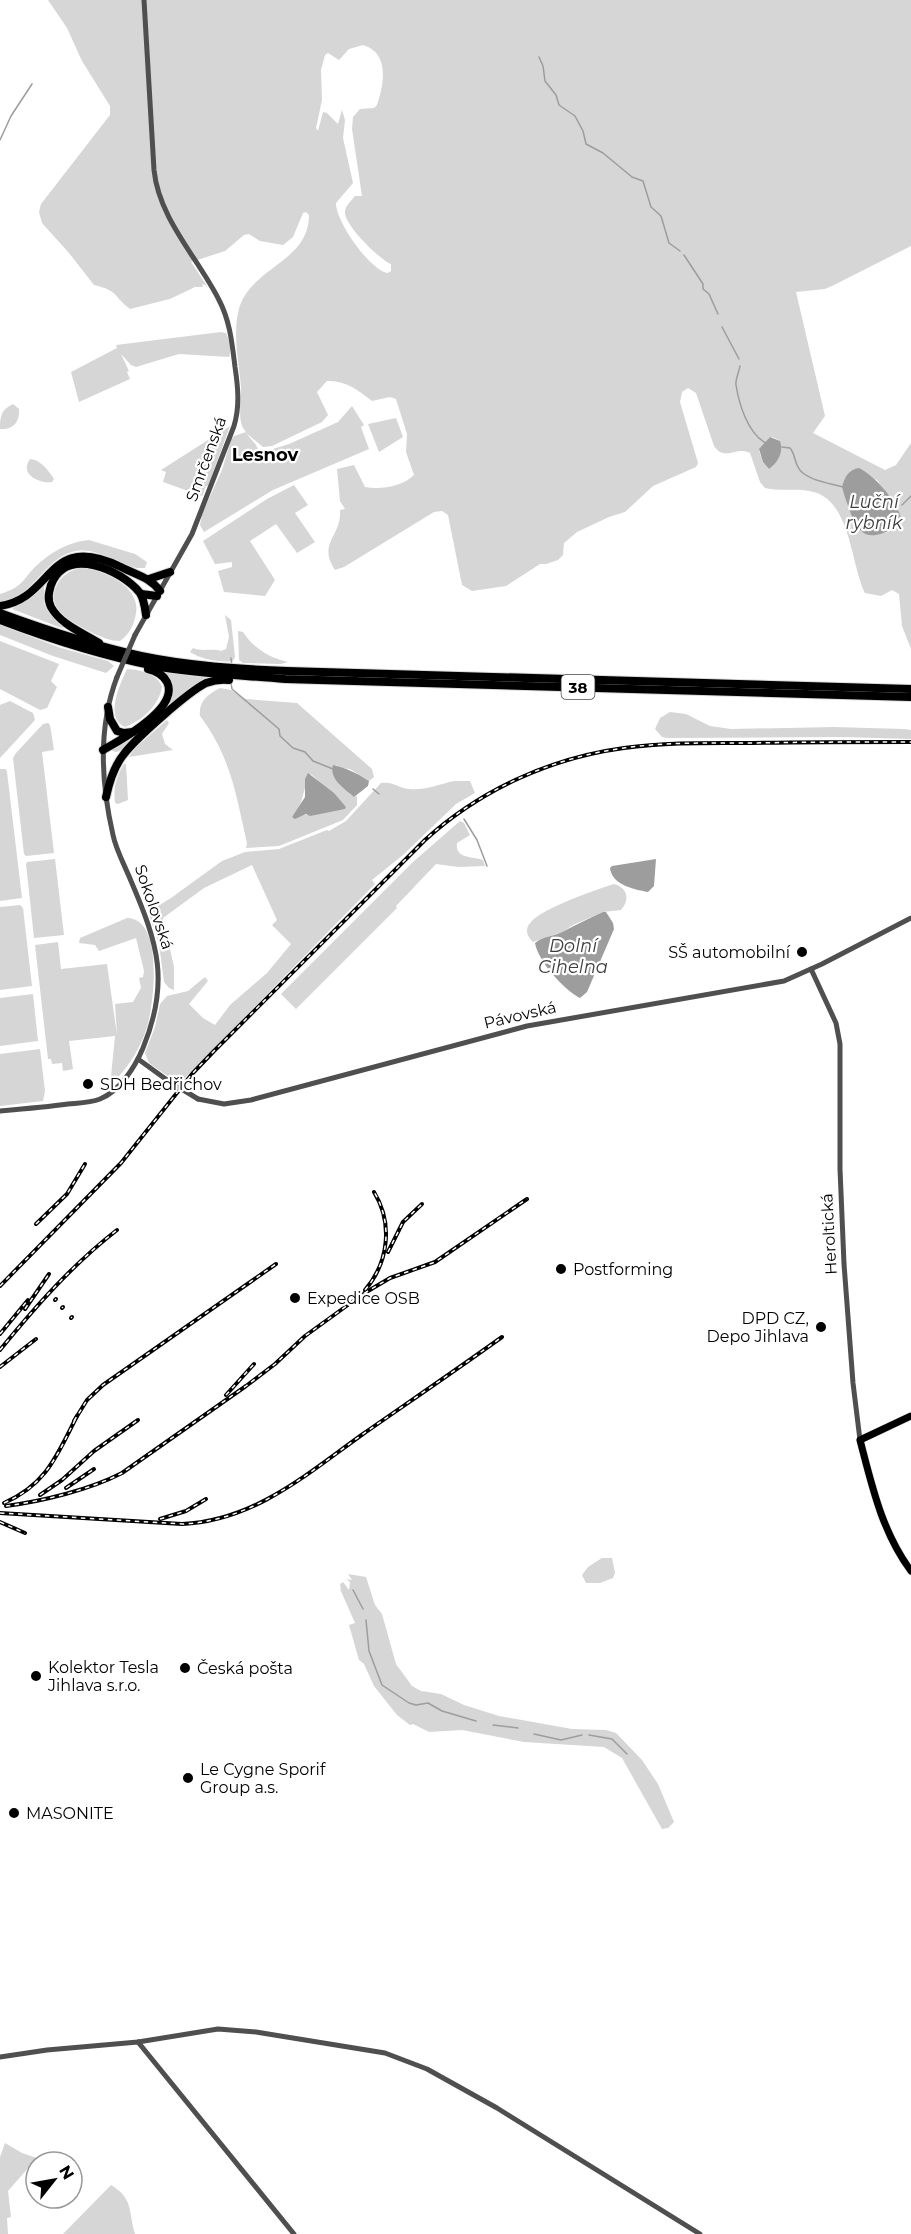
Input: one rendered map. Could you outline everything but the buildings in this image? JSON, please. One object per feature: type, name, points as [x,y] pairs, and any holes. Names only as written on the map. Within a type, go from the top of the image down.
[{"type":"highway","points":[[0,606],[20,600],[64,561],[78,556],[94,556],[149,579],[158,593],[141,594]]},
{"type":"highway","points":[[107,648],[59,617],[51,606],[48,596],[54,579],[65,568],[90,564],[113,573],[141,594],[146,615]]},
{"type":"highway","points":[[149,579],[170,572]]},
{"type":"highway","points":[[0,613],[107,648],[223,674]]},
{"type":"highway","points":[[0,620],[38,635],[156,666],[246,675]]},
{"type":"highway","points":[[79,646],[156,671],[166,680],[169,687],[166,700],[157,712],[133,732],[103,750]]},
{"type":"highway","points":[[106,797],[109,784],[123,755],[199,687],[223,674]]},
{"type":"highway","name":"38","points":[[246,675],[332,680],[911,697]]},
{"type":"highway","name":"38","points":[[246,675],[911,689]]},
{"type":"highway","points":[[108,707],[110,719],[117,731],[133,732]]},
{"type":"highway","points":[[103,750],[111,754],[123,755]]},
{"type":"main road","points":[[860,1440],[911,1416]]},
{"type":"main road","name":"Heroltická","points":[[860,1440],[875,1499],[889,1536],[911,1571]]},
{"type":"street","name":"Smrčenská","points":[[117,677],[135,635],[192,534],[234,426],[238,408],[237,381],[228,319],[162,201],[155,179],[144,0]]},
{"type":"street","name":"Sokolovská","points":[[0,1111],[98,1100],[122,1083],[138,1059],[150,1032],[156,1001],[158,958],[140,901],[113,837],[106,797],[103,750],[108,707],[117,677]]},
{"type":"street","name":"Pávovská","points":[[138,1059],[198,1099],[224,1104],[250,1100],[527,1026],[771,984],[812,969],[911,918]]},
{"type":"street","name":"Heroltická","points":[[812,969],[836,1023],[840,1044],[840,1169],[844,1264],[853,1383],[860,1440]]},
{"type":"street","points":[[0,2057],[47,2050],[138,2042],[198,2031],[236,2029],[362,2048],[405,2060],[447,2080],[497,2108],[700,2234]]},
{"type":"street","points":[[138,2042],[294,2234]]},
{"type":"shaded area","points":[[48,0],[911,0],[911,246],[825,289],[796,292],[825,416],[813,433],[885,470],[896,465],[911,443],[911,649],[902,626],[899,594],[892,590],[881,596],[865,593],[837,510],[828,500],[811,491],[765,488],[760,482],[750,453],[718,451],[714,446],[696,393],[688,388],[682,392],[680,402],[698,463],[696,467],[653,486],[625,512],[577,532],[564,543],[563,555],[558,560],[540,564],[506,586],[472,591],[462,585],[448,515],[442,511],[434,512],[344,567],[335,570],[328,553],[329,546],[338,527],[340,510],[345,509],[340,501],[337,469],[354,465],[365,487],[371,488],[398,484],[414,475],[406,452],[407,434],[396,399],[390,397],[372,401],[340,382],[327,381],[317,392],[328,415],[322,422],[272,446],[263,447],[246,433],[260,453],[289,444],[338,422],[352,406],[364,425],[361,427],[369,449],[273,490],[204,532],[200,525],[202,514],[222,470],[231,440],[234,436],[246,432],[240,417],[241,387],[236,341],[238,313],[253,285],[299,245],[306,231],[309,215],[306,212],[303,213],[293,237],[283,245],[260,241],[249,234],[244,235],[225,251],[191,262],[207,286],[202,284],[203,287],[195,287],[170,299],[130,309],[112,292],[94,285],[42,223],[39,212],[41,204],[110,115],[110,106],[82,61],[67,28]],"holes":[[[363,45],[378,55],[383,70],[383,79],[377,105],[374,108],[360,109],[353,117],[352,129],[362,196],[355,196],[345,212],[350,225],[364,241],[391,264],[391,271],[388,273],[372,264],[363,254],[347,232],[337,211],[336,203],[353,183],[343,138],[345,120],[342,110],[338,124],[323,112],[318,131],[316,128],[322,100],[321,70],[325,55],[328,53],[339,60],[349,49]],[[769,438],[779,440],[781,444],[778,460],[769,469],[763,462],[759,451]],[[851,471],[877,480],[897,508],[896,528],[885,533],[857,527],[842,487]]]},
{"type":"shaded area","points":[[226,333],[228,338],[229,357],[179,354],[136,367],[121,354],[130,379],[79,402],[71,372],[117,348],[116,345]]},
{"type":"shaded area","points":[[13,404],[19,409],[17,421],[12,427],[0,429],[2,414]]},
{"type":"shaded area","points":[[396,418],[403,437],[379,452],[368,424]]},
{"type":"shaded area","points":[[230,426],[208,486],[202,496],[163,482],[166,472],[161,470]]},
{"type":"shaded area","points":[[30,459],[44,466],[54,479],[52,482],[36,480],[32,477],[27,469]]},
{"type":"shaded area","points":[[294,485],[308,505],[295,513],[315,542],[297,553],[276,524],[250,541],[275,580],[265,596],[224,592],[218,571],[232,567],[232,562],[215,564],[203,541],[267,499]]},
{"type":"shaded area","points":[[89,540],[135,554],[147,562],[145,568],[136,568],[92,551],[72,552],[53,563],[21,594],[0,602],[0,594],[18,586],[48,556],[67,545]]},
{"type":"shaded area","points":[[81,567],[111,577],[129,590],[134,598],[137,607],[134,621],[128,633],[120,641],[93,633],[68,619],[58,608],[54,595],[58,583],[66,574]]},
{"type":"shaded area","points":[[44,584],[44,604],[64,629],[12,609],[33,596]]},
{"type":"shaded area","points":[[225,615],[231,620],[235,657],[233,661],[211,660],[190,652],[193,648],[221,651],[226,649],[229,637]]},
{"type":"shaded area","points":[[0,625],[61,648],[108,661],[114,666],[106,673],[53,656],[0,635]]},
{"type":"shaded area","points":[[238,631],[243,632],[262,652],[288,662],[281,664],[243,663],[239,660]]},
{"type":"shaded area","points":[[0,641],[59,664],[51,681],[57,687],[47,708],[40,710],[0,689]]},
{"type":"shaded area","points":[[127,669],[152,675],[162,687],[149,712],[138,721],[125,727],[115,716],[115,700]]},
{"type":"shaded area","points":[[166,672],[207,677],[125,748],[117,752],[112,751],[166,706]]},
{"type":"shaded area","points":[[220,688],[231,690],[246,699],[297,703],[372,769],[374,777],[369,781],[350,769],[336,765],[337,780],[354,797],[357,796],[357,805],[343,820],[279,846],[246,848],[247,843],[226,762],[200,716],[202,703]],"holes":[[[311,774],[346,807],[345,809],[292,817],[299,806]]]},
{"type":"shaded area","points":[[10,701],[33,713],[35,720],[0,758],[0,705]]},
{"type":"shaded area","points":[[670,712],[686,714],[710,726],[731,729],[834,727],[904,729],[911,730],[911,739],[662,737],[655,729],[660,718]]},
{"type":"shaded area","points":[[167,720],[169,723],[162,734],[165,744],[173,750],[129,757],[135,748]]},
{"type":"shaded area","points":[[48,723],[54,750],[42,752],[54,853],[26,856],[13,758],[43,724]]},
{"type":"shaded area","points":[[126,764],[128,800],[118,804],[115,803],[114,792],[117,778]]},
{"type":"shaded area","points":[[0,769],[6,769],[7,772],[22,898],[0,901]]},
{"type":"shaded area","points":[[454,781],[470,781],[475,793],[456,804],[403,855],[372,880],[375,884],[179,1084],[149,1063],[145,1053],[155,1027],[160,1004],[167,996],[188,991],[205,977],[208,981],[189,1004],[203,1018],[215,1025],[230,1005],[267,973],[291,944],[272,925],[277,920],[252,865],[204,888],[163,918],[174,967],[174,990],[164,982],[159,944],[148,912],[222,861],[245,852],[279,849],[329,831],[346,821],[381,783],[414,789]]},
{"type":"shaded area","points":[[460,821],[464,823],[470,835],[457,843],[459,852],[465,856],[483,860],[485,866],[458,867],[436,864],[396,906],[397,908],[296,1009],[281,994],[413,862]]},
{"type":"shaded area","points":[[55,859],[64,935],[34,938],[26,864],[27,862]]},
{"type":"shaded area","points":[[614,884],[625,891],[626,902],[621,910],[603,912],[562,932],[533,942],[529,937],[527,932],[531,922],[546,911]]},
{"type":"shaded area","points":[[20,905],[23,908],[32,986],[0,990],[0,907]]},
{"type":"shaded area","points":[[127,918],[139,922],[147,932],[154,964],[154,982],[150,1016],[141,1044],[122,1073],[110,1086],[115,1036],[69,1041],[73,1069],[63,1071],[62,1063],[52,1064],[51,1059],[48,1059],[35,945],[58,942],[61,969],[107,964],[117,1035],[115,1004],[133,1002],[141,988],[139,978],[143,977],[144,971],[136,938],[99,951],[95,945],[79,943],[80,938]]},
{"type":"shaded area","points":[[33,994],[38,1041],[0,1046],[0,998]]},
{"type":"shaded area","points":[[40,1049],[45,1091],[43,1101],[0,1106],[0,1054]]},
{"type":"shaded area","points":[[602,1558],[612,1558],[615,1573],[613,1578],[600,1583],[586,1583],[582,1575],[588,1567]]},
{"type":"shaded area","points":[[348,1574],[366,1577],[375,1605],[382,1614],[396,1664],[412,1686],[421,1691],[441,1694],[464,1705],[499,1716],[572,1729],[606,1730],[616,1733],[642,1760],[658,1784],[674,1822],[668,1828],[662,1829],[622,1758],[604,1747],[524,1742],[462,1730],[429,1732],[413,1724],[410,1725],[397,1715],[374,1686],[364,1664],[359,1660],[349,1625],[355,1623],[340,1589],[340,1584],[343,1582],[349,1590],[350,1582],[346,1579],[352,1580]]},
{"type":"shaded area","points":[[5,2143],[24,2154],[24,2173],[8,2191],[11,2217],[7,2218],[8,2234],[0,2234],[0,2157]]},
{"type":"shaded area","points":[[111,2185],[127,2201],[135,2234],[63,2234]]},
{"type":"water","points":[[770,437],[780,441],[781,453],[769,469],[763,462],[759,449]]},
{"type":"water","name":"Luční rybník","points":[[859,468],[890,496],[901,518],[896,528],[880,534],[868,535],[863,533],[855,523],[842,487],[844,480],[852,470]]},
{"type":"water","points":[[333,765],[365,778],[369,781],[368,786],[354,797],[335,779]]},
{"type":"water","points":[[308,773],[334,793],[346,807],[345,809],[310,816],[306,814],[295,819],[292,817],[305,797],[305,779]]},
{"type":"water","points":[[656,859],[654,886],[648,892],[630,888],[619,882],[610,868],[612,866]]},
{"type":"water","name":"Dolní Cihelna","points":[[606,912],[614,929],[587,992],[580,998],[567,989],[553,974],[541,958],[535,943]]},
{"type":"waterway","points":[[539,57],[545,81],[556,95],[559,105],[575,116],[583,131],[586,144],[603,153],[632,177],[643,181],[651,207],[661,216],[669,243],[680,251]]},
{"type":"waterway","points":[[0,140],[11,116],[32,84]]},
{"type":"waterway","points":[[684,255],[703,284],[703,289],[709,294],[718,314]]},
{"type":"waterway","points":[[722,327],[739,359]]},
{"type":"waterway","points":[[740,366],[736,383],[742,409],[749,426],[766,443]]},
{"type":"waterway","points":[[782,447],[790,448],[798,467],[806,475],[843,487]]},
{"type":"waterway","points":[[902,505],[911,496]]},
{"type":"waterway","points":[[231,658],[232,666]]},
{"type":"waterway","points":[[231,683],[232,689],[279,729],[280,736],[293,748],[305,752],[313,761],[333,769]]},
{"type":"waterway","points":[[373,789],[379,794]]},
{"type":"waterway","points":[[464,819],[477,840],[487,866]]},
{"type":"waterway","points":[[353,1590],[363,1609]]},
{"type":"waterway","points":[[366,1620],[369,1651],[382,1685],[409,1703],[416,1705],[428,1703],[442,1711],[476,1721]]},
{"type":"waterway","points":[[493,1725],[518,1728]]},
{"type":"waterway","points":[[534,1734],[561,1740],[582,1735]]},
{"type":"waterway","points":[[589,1735],[612,1739],[627,1754]]},
{"type":"railway","points":[[0,1286],[121,1163],[192,1074],[214,1051],[425,840],[469,806],[517,779],[543,768],[596,753],[624,748],[704,743],[911,742]]},
{"type":"railway","points":[[36,1224],[67,1194],[85,1164]]},
{"type":"railway","points":[[365,1290],[379,1267],[386,1242],[384,1216],[374,1192]]},
{"type":"railway","points":[[6,1506],[66,1494],[122,1473],[246,1386],[275,1364],[305,1336],[363,1294],[390,1278],[435,1262],[527,1199]]},
{"type":"railway","points":[[388,1252],[403,1222],[422,1204]]},
{"type":"railway","points":[[0,1350],[55,1287],[117,1230]]},
{"type":"railway","points":[[74,1421],[87,1400],[103,1385],[276,1264]]},
{"type":"railway","points":[[25,1309],[49,1274]]},
{"type":"railway","points":[[0,1334],[28,1300]]},
{"type":"railway","points":[[0,1513],[182,1524],[208,1521],[233,1514],[256,1505],[300,1479],[502,1337]]},
{"type":"railway","points":[[0,1367],[36,1339]]},
{"type":"railway","points":[[226,1395],[254,1364]]},
{"type":"railway","points":[[4,1503],[31,1487],[41,1477],[56,1456],[77,1416]]},
{"type":"railway","points":[[40,1495],[62,1480],[94,1451],[138,1420]]},
{"type":"railway","points":[[66,1488],[94,1469]]},
{"type":"railway","points":[[160,1519],[186,1511],[206,1499]]},
{"type":"railway","points":[[0,1522],[25,1533]]},
{"type":"place","name":"SŠ automobilní","points":[[802,952]]},
{"type":"place","name":"SDH Bedřichov","points":[[88,1084]]},
{"type":"place","name":"Postforming","points":[[561,1269]]},
{"type":"place","name":"Expedice OSB","points":[[295,1298]]},
{"type":"place","name":"DPD CZ, Depo Jihlava","points":[[821,1327]]},
{"type":"place","name":"Česká pošta","points":[[185,1668]]},
{"type":"place","name":"Kolektor Tesla Jihlava s.r.o.","points":[[36,1676]]},
{"type":"place","name":"Le Cygne Sporif Group a.s.","points":[[188,1778]]},
{"type":"place","name":"MASONITE","points":[[14,1813]]},
{"type":"district","name":"Lesnov","points":[[265,455]]}]
